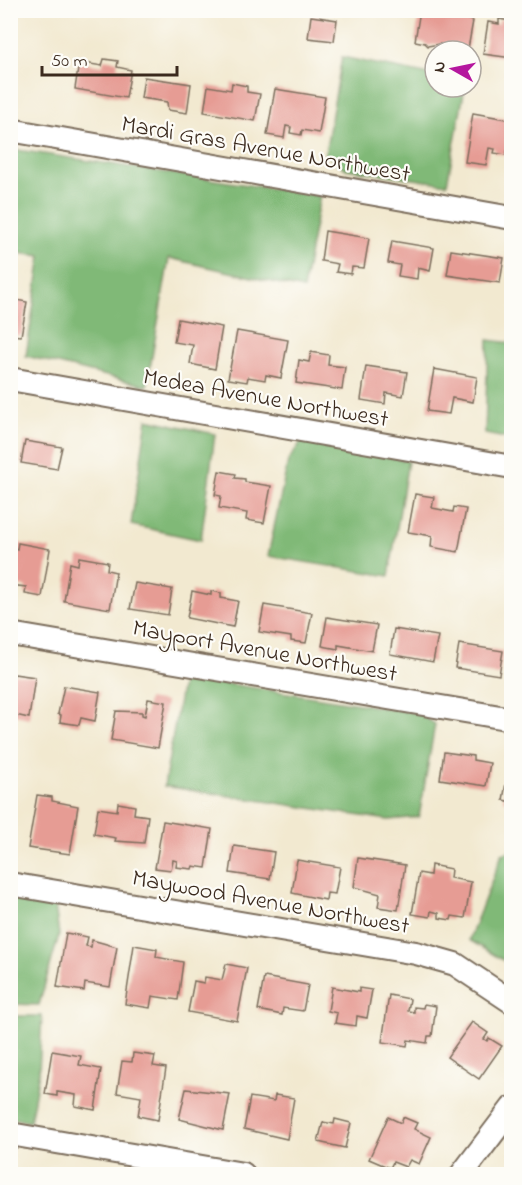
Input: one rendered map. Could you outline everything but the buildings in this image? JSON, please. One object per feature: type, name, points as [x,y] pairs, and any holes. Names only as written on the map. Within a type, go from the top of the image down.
[{"type":"street","name":"Mardi Gras Avenue Northwest","points":[[10,130],[512,218]]},
{"type":"street","name":"Medea Avenue Northwest","points":[[10,379],[512,467]]},
{"type":"street","name":"Mayport Avenue Northwest","points":[[10,634],[512,719]]},
{"type":"street","name":"Maywood Avenue Northwest","points":[[10,884],[416,953],[455,964],[512,1002]]},
{"type":"street","points":[[462,1174],[512,1108]]},
{"type":"street","points":[[10,1134],[243,1174]]},
{"type":"green space","points":[[342,57],[423,74],[423,99],[463,99],[447,184],[346,169],[325,154]]},
{"type":"green space","points":[[11,149],[320,196],[303,289],[169,258],[147,386],[26,356],[41,256],[11,252]]},
{"type":"green space","points":[[488,340],[511,343],[511,439],[485,434]]},
{"type":"green space","points":[[147,419],[215,434],[201,540],[131,525]]},
{"type":"green space","points":[[303,439],[408,461],[389,576],[268,556],[288,461]]},
{"type":"green space","points":[[183,677],[418,713],[435,724],[419,817],[388,820],[164,786]]},
{"type":"green space","points":[[512,851],[511,965],[469,940],[502,854]]},
{"type":"green space","points":[[11,898],[55,905],[59,935],[39,1005],[11,1004]]},
{"type":"green space","points":[[10,1016],[42,1016],[39,1072],[30,1122],[11,1118]]}]
